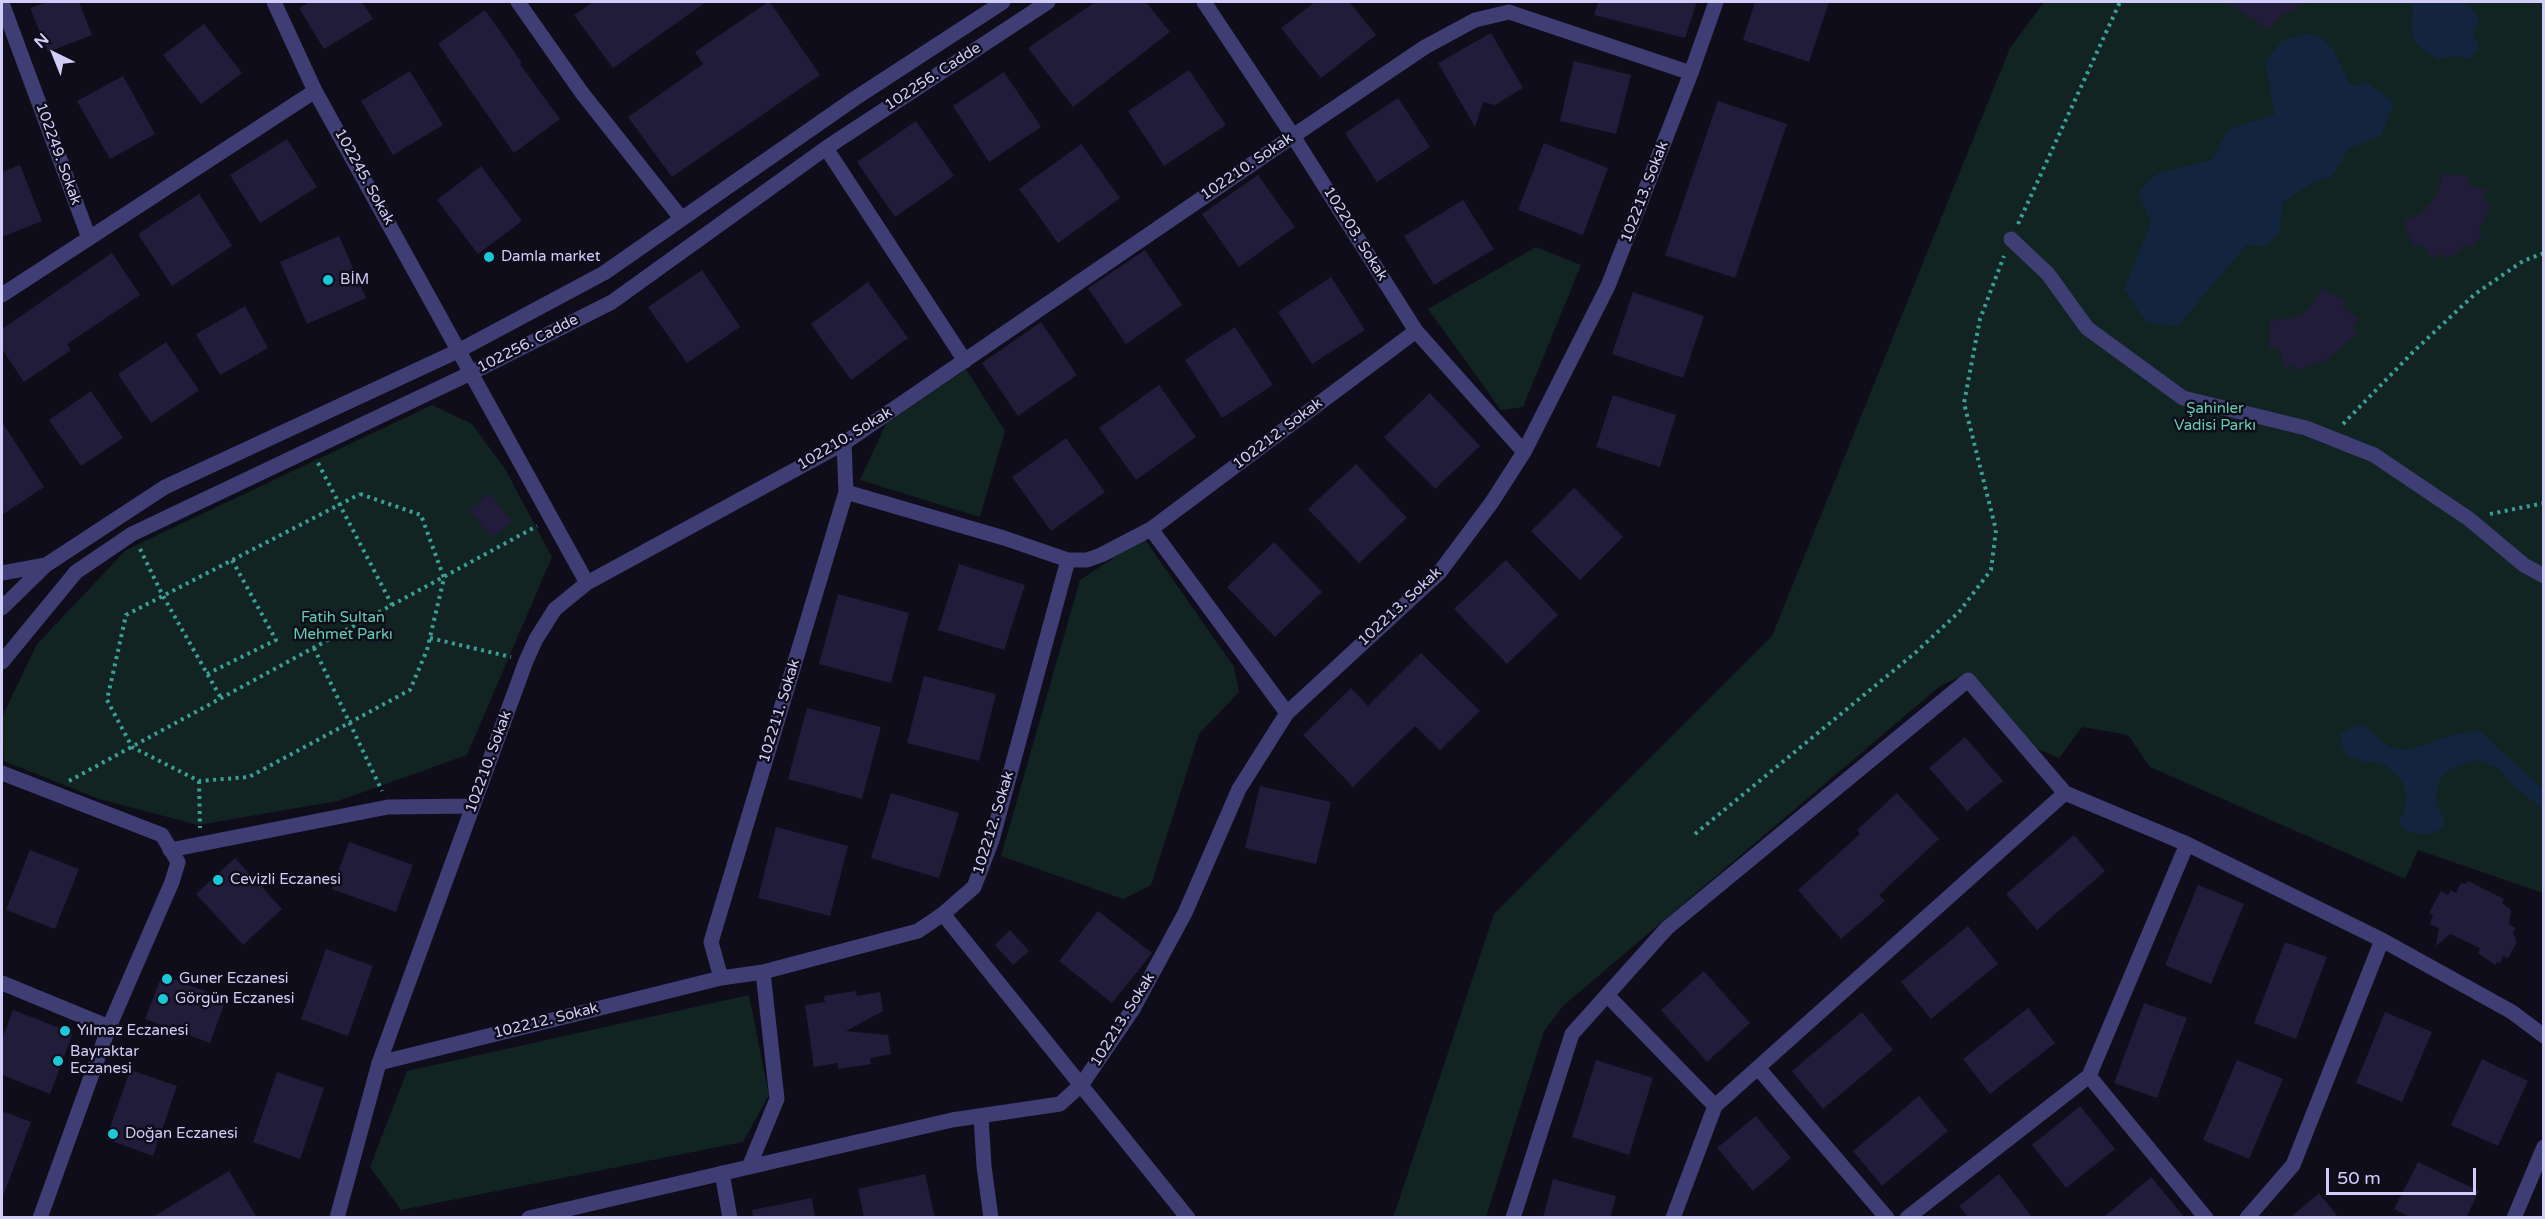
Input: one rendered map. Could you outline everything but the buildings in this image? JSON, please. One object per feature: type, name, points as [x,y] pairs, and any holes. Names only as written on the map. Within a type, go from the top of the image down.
[{"type":"street","name":"102245. Sokak","points":[[274,2],[315,91],[587,583]]},
{"type":"street","name":"102256. Cadde","points":[[2,608],[46,565],[165,487],[460,350],[604,273],[854,99],[1003,2]]},
{"type":"street","name":"102256. Cadde","points":[[2,662],[7,646],[76,572],[132,534],[472,372],[612,302],[826,148],[1048,2]]},
{"type":"street","name":"102203. Sokak","points":[[1204,2],[1293,136],[1416,331],[1524,452]]},
{"type":"street","name":"102213. Sokak","points":[[529,1218],[589,1211],[722,1173],[952,1120],[1060,1104],[1082,1084],[1133,1009],[1185,913],[1239,789],[1287,713],[1439,573],[1492,502],[1524,452],[1608,286],[1691,73],[1716,2]]},
{"type":"street","name":"102249. Sokak","points":[[2,3],[89,238]]},
{"type":"street","points":[[525,4],[582,93],[681,218]]},
{"type":"street","name":"102210. Sokak","points":[[337,1218],[379,1063],[526,661],[536,639],[555,609],[587,583],[844,443],[1425,47],[1474,20],[1509,12],[1691,73]]},
{"type":"street","points":[[2,295],[315,91]]},
{"type":"street","points":[[826,148],[965,361]]},
{"type":"street","points":[[2011,238],[2048,274],[2087,328],[2183,398],[2306,428],[2374,455],[2469,519],[2524,565],[2544,576]]},
{"type":"street","name":"102212. Sokak","points":[[379,1063],[721,978],[763,972],[918,932],[974,887],[992,840],[1068,560],[1087,560],[1101,555],[1151,529],[1416,331]]},
{"type":"street","name":"102211. Sokak","points":[[721,978],[711,942],[846,492],[844,443]]},
{"type":"street","points":[[846,492],[1004,538],[1068,560]]},
{"type":"street","points":[[1151,529],[1287,713]]},
{"type":"street","points":[[2,573],[46,565]]},
{"type":"street","points":[[1513,1218],[1572,1034],[1667,928],[1968,680],[2065,793],[2187,844],[2382,940],[2512,1012],[2544,1036]]},
{"type":"street","points":[[2,772],[162,835],[177,861],[172,882],[110,1027],[40,1218]]},
{"type":"street","points":[[1674,1218],[1715,1106],[2065,793]]},
{"type":"street","points":[[170,850],[206,841],[388,807],[472,806]]},
{"type":"street","points":[[1908,1218],[2089,1076],[2187,844]]},
{"type":"street","points":[[943,914],[1188,1218]]},
{"type":"street","points":[[2247,1218],[2293,1165],[2382,940]]},
{"type":"street","points":[[749,1167],[777,1099],[763,972]]},
{"type":"street","points":[[2,983],[110,1027]]},
{"type":"street","points":[[1607,995],[1715,1106]]},
{"type":"street","points":[[1759,1069],[1887,1218]]},
{"type":"street","points":[[2089,1076],[2206,1218]]},
{"type":"street","points":[[981,1117],[984,1166],[991,1218]]},
{"type":"street","points":[[2514,1218],[2544,1147]]},
{"type":"street","points":[[722,1173],[730,1218]]},
{"type":"path","points":[[1695,834],[1915,653],[1959,612],[1991,570],[1996,530],[1964,403],[1980,319],[2011,238],[2120,2]]},
{"type":"path","points":[[2330,438],[2414,351],[2475,294],[2523,261],[2544,253]]},
{"type":"path","points":[[310,449],[392,606]]},
{"type":"path","points":[[360,494],[421,515],[444,578],[430,638],[410,690],[249,777],[198,781],[132,747],[107,700],[126,615],[232,560],[360,494]]},
{"type":"path","points":[[2469,519],[2544,503]]},
{"type":"path","points":[[53,793],[62,784],[550,519]]},
{"type":"path","points":[[132,534],[163,596],[221,699]]},
{"type":"path","points":[[207,674],[276,640],[232,560]]},
{"type":"path","points":[[430,638],[526,661]]},
{"type":"path","points":[[314,648],[388,807]]},
{"type":"path","points":[[198,781],[198,825],[206,841]]},
{"type":"green space","name":"Şahinler Vadisi Parkı","points":[[2044,2],[2543,2],[2543,893],[2418,850],[2405,879],[2150,767],[2128,735],[2082,727],[2059,758],[2035,748],[1967,673],[1940,686],[1563,1006],[1544,1031],[1486,1217],[1393,1218],[1494,914],[1772,636],[2010,48]]},
{"type":"green space","points":[[1536,247],[1581,265],[1523,407],[1501,410],[1428,309]]},
{"type":"green space","points":[[966,369],[1005,431],[980,517],[860,480],[886,424]]},
{"type":"green space","name":"Fatih Sultan Mehmet Parkı","points":[[432,405],[472,424],[505,469],[552,557],[467,755],[338,801],[198,825],[99,799],[4,761],[2,717],[37,644],[126,550]]},
{"type":"green space","points":[[1144,538],[1234,667],[1239,692],[1199,734],[1151,885],[1123,899],[1001,856],[1080,580]]},
{"type":"green space","points":[[749,995],[769,1095],[743,1142],[401,1210],[370,1167],[407,1071]]},
{"type":"water","points":[[2413,2],[2456,2],[2469,5],[2479,20],[2473,32],[2478,46],[2476,52],[2468,59],[2454,55],[2438,60],[2425,52],[2416,43],[2412,34]]},
{"type":"water","points":[[2304,34],[2320,36],[2333,49],[2351,86],[2367,83],[2394,103],[2381,135],[2348,149],[2333,175],[2308,185],[2282,203],[2280,230],[2266,247],[2246,245],[2178,326],[2147,323],[2124,289],[2151,223],[2138,192],[2159,173],[2212,160],[2228,130],[2275,114],[2265,61],[2283,40]]},
{"type":"water","points":[[2357,725],[2365,727],[2390,748],[2409,750],[2456,734],[2480,731],[2543,790],[2543,809],[2516,788],[2498,768],[2477,760],[2454,767],[2443,775],[2437,786],[2436,802],[2445,822],[2442,828],[2431,834],[2415,833],[2404,829],[2399,822],[2404,812],[2406,794],[2402,781],[2385,765],[2358,760],[2346,754],[2342,746],[2340,734]]},
{"type":"place","name":"Damla market","points":[[489,257]]},
{"type":"place","name":"BİM","points":[[328,280]]},
{"type":"place","name":"Cevizli Eczanesi","points":[[218,880]]},
{"type":"place","name":"Guner Eczanesi","points":[[167,979]]},
{"type":"place","name":"Görgün Eczanesi","points":[[163,999]]},
{"type":"place","name":"Yılmaz Eczanesi","points":[[65,1031]]},
{"type":"place","name":"Bayraktar Eczanesi","points":[[58,1061]]},
{"type":"place","name":"Doğan Eczanesi","points":[[113,1134]]}]
